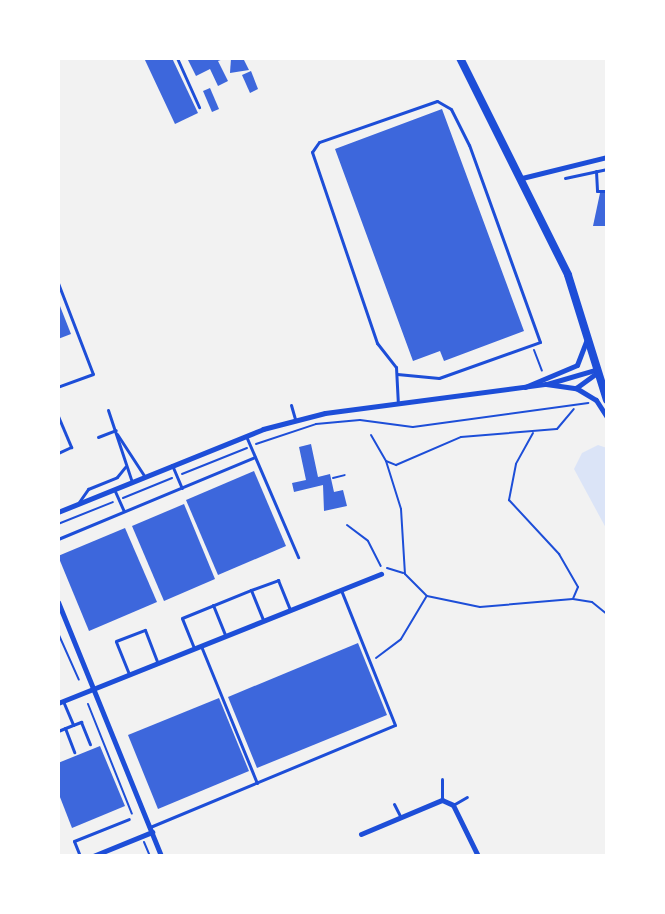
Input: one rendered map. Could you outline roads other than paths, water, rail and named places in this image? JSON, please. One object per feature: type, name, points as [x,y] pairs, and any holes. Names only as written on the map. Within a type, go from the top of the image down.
[{"type":"main road","points":[[460,58],[568,275],[607,400]]},
{"type":"main road","points":[[599,369],[607,380]]},
{"type":"street","points":[[522,178],[607,157]]},
{"type":"street","points":[[524,387],[536,378],[577,365],[587,335]]},
{"type":"street","points":[[58,512],[245,436],[295,419],[546,384],[599,369]]},
{"type":"street","points":[[576,388],[593,380],[599,369]]},
{"type":"street","points":[[546,384],[576,388],[596,400],[607,417]]},
{"type":"street","points":[[61,702],[381,574]]},
{"type":"street","points":[[58,602],[161,856]]},
{"type":"street","points":[[361,834],[442,800],[453,805],[478,856]]},
{"type":"street","points":[[93,856],[142,836],[151,829]]},
{"type":"lane","points":[[177,58],[199,107]]},
{"type":"lane","points":[[397,374],[439,378],[540,342],[469,145],[451,109],[437,101],[319,142],[312,152],[377,343],[392,358],[397,374],[398,403]]},
{"type":"lane","points":[[565,178],[607,169]]},
{"type":"lane","points":[[596,171],[597,191],[607,191]]},
{"type":"lane","points":[[58,283],[93,374],[58,387]]},
{"type":"lane","points":[[291,405],[295,419]]},
{"type":"lane","points":[[108,410],[132,482]]},
{"type":"lane","points":[[58,416],[71,447],[58,453]]},
{"type":"lane","points":[[98,437],[116,432]]},
{"type":"lane","points":[[116,432],[145,477]]},
{"type":"lane","points":[[245,436],[298,557]]},
{"type":"lane","points":[[58,539],[255,457]]},
{"type":"lane","points":[[172,465],[183,489]]},
{"type":"lane","points":[[78,504],[88,489],[117,477],[125,467]]},
{"type":"lane","points":[[114,489],[124,512]]},
{"type":"lane","points":[[257,783],[182,618],[278,580],[290,610]]},
{"type":"lane","points":[[251,590],[263,621]]},
{"type":"lane","points":[[151,829],[395,725],[341,590]]},
{"type":"lane","points":[[213,605],[225,636]]},
{"type":"lane","points":[[129,674],[116,641],[145,630],[158,663]]},
{"type":"lane","points":[[61,702],[73,725]]},
{"type":"lane","points":[[58,731],[81,722],[90,744]]},
{"type":"lane","points":[[65,728],[74,752]]},
{"type":"lane","points":[[442,779],[442,800]]},
{"type":"lane","points":[[453,805],[467,797]]},
{"type":"lane","points":[[394,804],[400,816]]},
{"type":"lane","points":[[80,856],[74,841],[129,819]]}]
